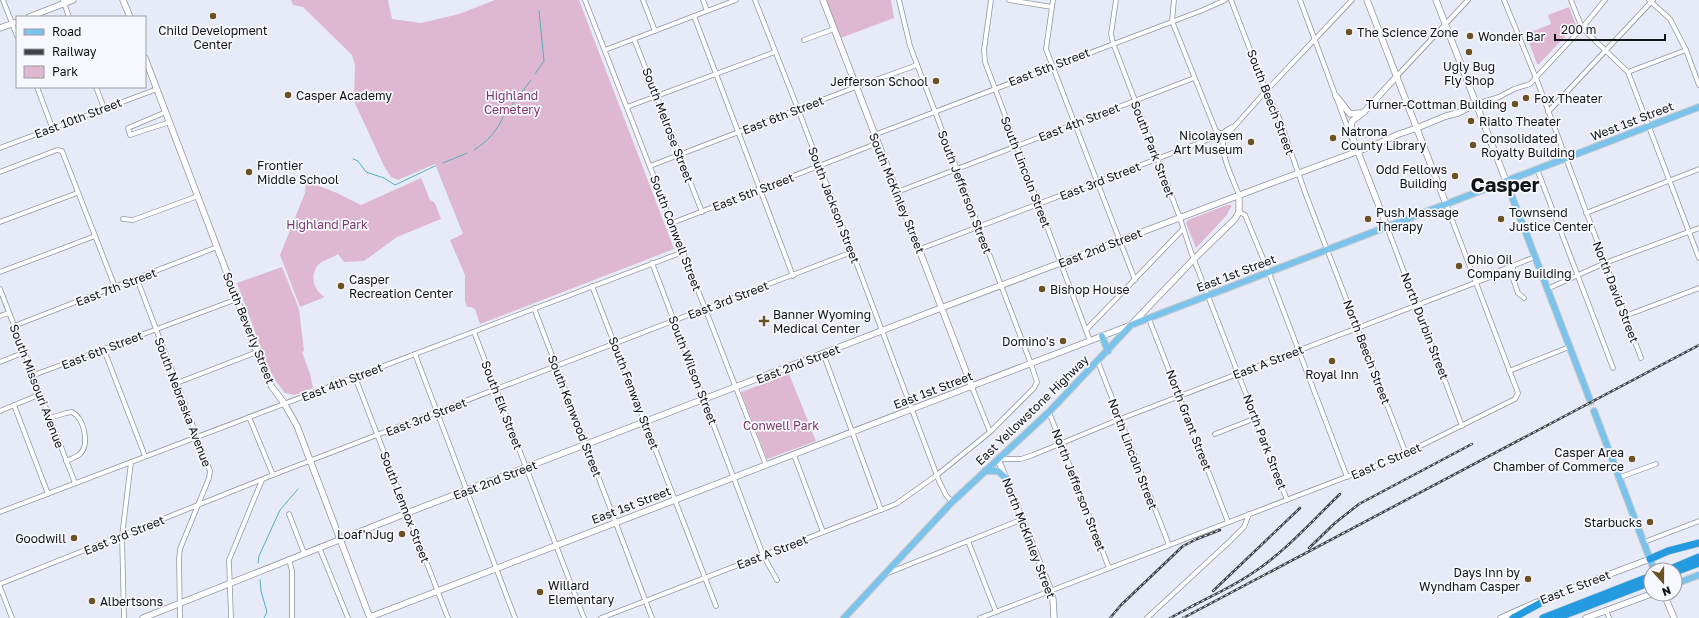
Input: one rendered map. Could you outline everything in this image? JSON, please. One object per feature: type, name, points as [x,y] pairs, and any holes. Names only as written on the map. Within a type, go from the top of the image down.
[{"type":"highway","points":[[1650,559],[1668,551],[1699,543]]},
{"type":"highway","points":[[1683,564],[1699,557]]},
{"type":"highway","points":[[1683,567],[1699,563]]},
{"type":"highway","points":[[1543,618],[1643,582]]},
{"type":"highway","points":[[1557,618],[1643,582]]},
{"type":"highway","points":[[1513,618],[1559,593]]},
{"type":"main road","points":[[32,16],[63,2],[73,0]]},
{"type":"main road","points":[[124,0],[130,16]]},
{"type":"main road","name":"South McKinley Street","points":[[823,0],[972,387]]},
{"type":"main road","points":[[1367,0],[1446,204]]},
{"type":"main road","points":[[1436,0],[1590,400]]},
{"type":"main road","points":[[0,28],[15,23]]},
{"type":"main road","name":"South Beverly Street","points":[[146,61],[257,352],[272,387],[284,403],[297,426],[370,618]]},
{"type":"main road","points":[[1387,227],[1357,151],[1353,139],[1351,122],[1364,112],[1397,76]]},
{"type":"main road","points":[[1336,96],[1350,114],[1364,112]]},
{"type":"main road","name":"East 2nd Street","points":[[143,618],[407,513],[1446,116],[1462,112],[1476,104]]},
{"type":"main road","name":"West 1st Street","points":[[1506,181],[1699,107]]},
{"type":"main road","name":"East 1st Street","points":[[370,618],[496,568],[913,410],[1506,181]]},
{"type":"main road","points":[[1239,195],[1239,212]]},
{"type":"main road","name":"East Yellowstone Highway","points":[[844,618],[952,502],[1049,412],[1098,362],[1194,258],[1229,225],[1239,212]]},
{"type":"main road","points":[[1102,336],[1108,351]]},
{"type":"main road","points":[[1594,411],[1618,478],[1651,562]]},
{"type":"main road","name":"North McKinley Street","points":[[998,459],[1051,591],[1054,618]]},
{"type":"main road","points":[[985,471],[998,471],[1007,479]]},
{"type":"main road","name":"East E Street","points":[[1501,618],[1559,593],[1650,559]]},
{"type":"main road","points":[[1683,581],[1699,575]]},
{"type":"main road","points":[[1586,618],[1643,597]]},
{"type":"main road","points":[[1667,602],[1674,618]]},
{"type":"street","points":[[3,0],[15,23]]},
{"type":"street","name":"South Conwell Street","points":[[585,0],[766,465]]},
{"type":"street","points":[[643,0],[655,31]]},
{"type":"street","points":[[703,0],[707,11]]},
{"type":"street","points":[[605,50],[736,0]]},
{"type":"street","name":"South Jackson Street","points":[[754,0],[798,109],[937,475],[946,495],[952,502]]},
{"type":"street","name":"South Jefferson Street","points":[[899,0],[906,34],[917,65],[1037,382]]},
{"type":"street","name":"South Lincoln Street","points":[[991,0],[984,50],[984,62],[1090,341]]},
{"type":"street","points":[[1009,0],[1052,7]]},
{"type":"street","points":[[1053,0],[1046,49],[1135,280]]},
{"type":"street","name":"South Park Street","points":[[1116,0],[1111,34],[1113,43],[1209,295]]},
{"type":"street","points":[[1174,0],[1172,21],[1216,131],[1222,134]]},
{"type":"street","name":"East 5th Street","points":[[874,135],[1203,10],[1225,0]]},
{"type":"street","name":"South Beech Street","points":[[1231,0],[1266,91],[1282,124],[1298,173],[1328,249]]},
{"type":"street","points":[[1300,0],[1353,139]]},
{"type":"street","points":[[1224,156],[1223,142],[1236,125],[1352,0]]},
{"type":"street","points":[[1397,76],[1468,0]]},
{"type":"street","name":"North David Street","points":[[1504,0],[1536,78],[1641,358]]},
{"type":"street","points":[[1571,0],[1582,28],[1628,72],[1699,258]]},
{"type":"street","points":[[1476,104],[1499,97],[1514,89],[1530,84],[1582,28],[1605,0]]},
{"type":"street","points":[[1548,112],[1651,1],[1670,19],[1686,50],[1699,85]]},
{"type":"street","points":[[63,2],[69,16]]},
{"type":"street","points":[[694,16],[792,276]]},
{"type":"street","points":[[804,40],[834,29]]},
{"type":"street","name":"South Melrose Street","points":[[634,39],[702,212]]},
{"type":"street","points":[[1628,72],[1686,50]]},
{"type":"street","points":[[627,107],[775,52]]},
{"type":"street","name":"East 6th Street","points":[[650,166],[917,65]]},
{"type":"street","name":"East 4th Street","points":[[897,192],[1194,78]]},
{"type":"street","points":[[37,88],[52,127]]},
{"type":"street","points":[[96,88],[104,108]]},
{"type":"street","name":"East 10th Street","points":[[0,148],[52,127],[157,89]]},
{"type":"street","points":[[166,112],[128,128],[130,135],[170,122]]},
{"type":"street","points":[[1218,144],[1222,134],[1236,125]]},
{"type":"street","points":[[1216,131],[1212,138],[1218,144],[1219,149],[1224,156],[1239,195]]},
{"type":"street","name":"East 3rd Street","points":[[920,250],[1212,138]]},
{"type":"street","name":"East 5th Street","points":[[672,224],[878,144]]},
{"type":"street","points":[[0,172],[57,150],[62,151],[115,288]]},
{"type":"street","points":[[1537,169],[1613,368]]},
{"type":"street","points":[[1586,213],[1699,169]]},
{"type":"street","points":[[0,222],[77,193]]},
{"type":"street","points":[[123,219],[134,220],[198,196]]},
{"type":"street","points":[[1446,204],[1509,371],[1569,347]]},
{"type":"street","points":[[1239,212],[1245,215],[1269,273],[1347,477]]},
{"type":"street","name":"North Durbin Street","points":[[1387,227],[1462,426]]},
{"type":"street","points":[[1547,289],[1605,263],[1699,228]]},
{"type":"street","points":[[1086,330],[1183,229]]},
{"type":"street","points":[[0,272],[95,236]]},
{"type":"street","name":"East 7th Street","points":[[14,326],[115,288],[217,247]]},
{"type":"street","name":"North Beech Street","points":[[1328,249],[1406,454]]},
{"type":"street","name":"East 4th Street","points":[[0,512],[683,252]]},
{"type":"street","name":"East 3rd Street","points":[[0,584],[273,475],[852,252]]},
{"type":"street","name":"East A Street","points":[[998,459],[1021,459],[1120,419],[1493,276],[1499,271],[1535,257]]},
{"type":"street","name":"South Wilson Street","points":[[652,263],[763,555],[778,580]]},
{"type":"street","points":[[1514,266],[1511,273],[1518,293],[1524,298]]},
{"type":"street","points":[[1493,276],[1511,273]]},
{"type":"street","name":"South Nebraska Avenue","points":[[137,279],[210,471],[209,478],[180,549],[180,618]]},
{"type":"street","name":"South Fenway Street","points":[[592,286],[716,606]]},
{"type":"street","points":[[1625,316],[1699,288]]},
{"type":"street","name":"South Missouri Avenue","points":[[0,289],[66,461],[76,483]]},
{"type":"street","name":"North Park Street","points":[[1209,295],[1287,500]]},
{"type":"street","name":"East 6th Street","points":[[34,376],[237,299]]},
{"type":"street","name":"South Kenwood Street","points":[[534,308],[652,618]]},
{"type":"street","points":[[0,316],[9,313]]},
{"type":"street","name":"North Grant Street","points":[[1149,319],[1228,522]]},
{"type":"street","name":"South Elk Street","points":[[474,332],[584,618]]},
{"type":"street","points":[[104,350],[145,456]]},
{"type":"street","points":[[0,362],[25,352]]},
{"type":"street","points":[[177,383],[257,352]]},
{"type":"street","points":[[416,354],[515,618]]},
{"type":"street","points":[[823,354],[881,510]]},
{"type":"street","name":"North Lincoln Street","points":[[1098,362],[1169,545]]},
{"type":"street","name":"East C Street","points":[[980,618],[988,617],[996,612],[1406,454],[1515,399],[1518,396],[1518,393],[1509,371]]},
{"type":"street","name":"South Lennox Street","points":[[355,377],[448,618]]},
{"type":"street","name":"East A Street","points":[[601,618],[896,504],[937,475],[990,432],[1034,388],[1037,382]]},
{"type":"street","points":[[972,387],[990,432]]},
{"type":"street","points":[[0,411],[41,394]]},
{"type":"street","points":[[14,405],[48,494]]},
{"type":"street","points":[[50,418],[72,412],[77,415],[85,434],[86,441],[82,451],[77,456],[66,461]]},
{"type":"street","name":"North Jefferson Street","points":[[1049,412],[1110,568]]},
{"type":"street","points":[[249,418],[273,475]]},
{"type":"street","points":[[1215,434],[1256,418]]},
{"type":"street","points":[[794,455],[823,532]]},
{"type":"street","points":[[124,618],[122,536],[131,462]]},
{"type":"street","points":[[1618,478],[1656,464]]},
{"type":"street","points":[[231,618],[229,560],[262,480]]},
{"type":"street","points":[[289,514],[304,553]]},
{"type":"street","points":[[1148,618],[1244,527],[1249,514]]},
{"type":"street","points":[[886,573],[1023,519]]},
{"type":"street","points":[[1644,542],[1699,521]]},
{"type":"street","points":[[968,541],[996,612]]},
{"type":"street","points":[[319,547],[348,618]]},
{"type":"street","points":[[289,559],[292,570],[292,618]]},
{"type":"street","points":[[0,587],[12,618]]},
{"type":"street","points":[[1606,610],[1609,618]]},
{"type":"green space","name":"Highland Cemetery","points":[[291,0],[388,0],[392,19],[421,23],[459,14],[495,0],[579,0],[674,249],[480,324],[475,309],[467,307],[465,301],[465,275],[450,240],[463,234],[435,164],[398,180],[391,177],[384,166],[354,101],[355,65],[352,55],[303,7],[293,5]]},
{"type":"green space","points":[[823,0],[891,0],[894,18],[838,39]]},
{"type":"green space","points":[[1569,7],[1576,25],[1539,64],[1537,64],[1526,34],[1551,24],[1548,15]]},
{"type":"green space","name":"Highland Park","points":[[421,178],[430,200],[435,203],[441,219],[397,237],[364,261],[344,262],[338,254],[322,262],[315,269],[313,278],[318,291],[325,297],[300,307],[280,255],[305,193],[306,181],[337,193],[361,205]]},
{"type":"green space","points":[[1227,205],[1232,205],[1226,216],[1196,248],[1186,223],[1188,220]]},
{"type":"green space","name":"Highland Park","points":[[282,267],[299,309],[304,351],[302,352],[310,374],[313,388],[295,395],[285,393],[275,380],[267,364],[237,283]]},
{"type":"green space","name":"Conwell Park","points":[[789,374],[816,441],[767,459],[741,392]]},
{"type":"waterway","points":[[535,74],[544,61],[539,11]]},
{"type":"waterway","points":[[474,150],[488,139],[495,131],[503,117],[531,80]]},
{"type":"waterway","points":[[443,163],[467,153]]},
{"type":"waterway","points":[[353,159],[358,161],[366,172],[384,178],[395,185],[435,166]]},
{"type":"waterway","points":[[258,563],[259,556],[280,510],[298,489]]},
{"type":"waterway","points":[[260,580],[261,591],[267,612],[264,618]]},
{"type":"tunnel","points":[[1590,400],[1594,411]]},
{"type":"railway","points":[[1183,618],[1699,345]]},
{"type":"railway","points":[[1309,548],[1335,523],[1359,504],[1472,444]]},
{"type":"railway","points":[[1191,607],[1236,583],[1263,566],[1297,536],[1340,494]]},
{"type":"railway","points":[[1213,591],[1300,508]]},
{"type":"railway","points":[[1110,618],[1121,605],[1183,546],[1220,530]]},
{"type":"railway","points":[[1170,618],[1196,604]]},
{"type":"place","name":"Child Development Center","points":[[213,16]]},
{"type":"place","name":"The Science Zone","points":[[1349,32]]},
{"type":"place","name":"Wonder Bar","points":[[1470,36]]},
{"type":"place","name":"Ugly Bug Fly Shop","points":[[1469,52]]},
{"type":"place","name":"Jefferson School","points":[[936,81]]},
{"type":"place","name":"Casper Academy","points":[[288,95]]},
{"type":"place","name":"Fox Theater","points":[[1526,98]]},
{"type":"place","name":"Turner-Cottman Building","points":[[1515,104]]},
{"type":"place","name":"Rialto Theater","points":[[1471,121]]},
{"type":"place","name":"Natrona County Library","points":[[1333,138]]},
{"type":"place","name":"Nicolaysen Art Museum","points":[[1251,142]]},
{"type":"place","name":"Consolidated Royalty Building","points":[[1473,145]]},
{"type":"place","name":"Frontier Middle School","points":[[249,172]]},
{"type":"place","name":"Odd Fellows Building","points":[[1455,176]]},
{"type":"place","name":"Push Massage Therapy","points":[[1368,219]]},
{"type":"place","name":"Townsend Justice Center","points":[[1501,219]]},
{"type":"place","name":"Ohio Oil Company Building","points":[[1459,266]]},
{"type":"place","name":"Casper Recreation Center","points":[[341,286]]},
{"type":"place","name":"Bishop House","points":[[1042,289]]},
{"type":"place","name":"Banner Wyoming Medical Center","points":[[764,321]]},
{"type":"place","name":"Domino's","points":[[1063,341]]},
{"type":"place","name":"Royal Inn","points":[[1332,361]]},
{"type":"place","name":"Casper Area Chamber of Commerce","points":[[1632,459]]},
{"type":"place","name":"Starbucks","points":[[1650,522]]},
{"type":"place","name":"Loaf'nJug","points":[[402,534]]},
{"type":"place","name":"Goodwill","points":[[74,538]]},
{"type":"place","name":"Days Inn by Wyndham Casper","points":[[1528,579]]},
{"type":"place","name":"Willard Elementary","points":[[540,592]]},
{"type":"place","name":"Albertsons","points":[[92,601]]},
{"type":"district","name":"Casper","points":[[1505,184]]}]
